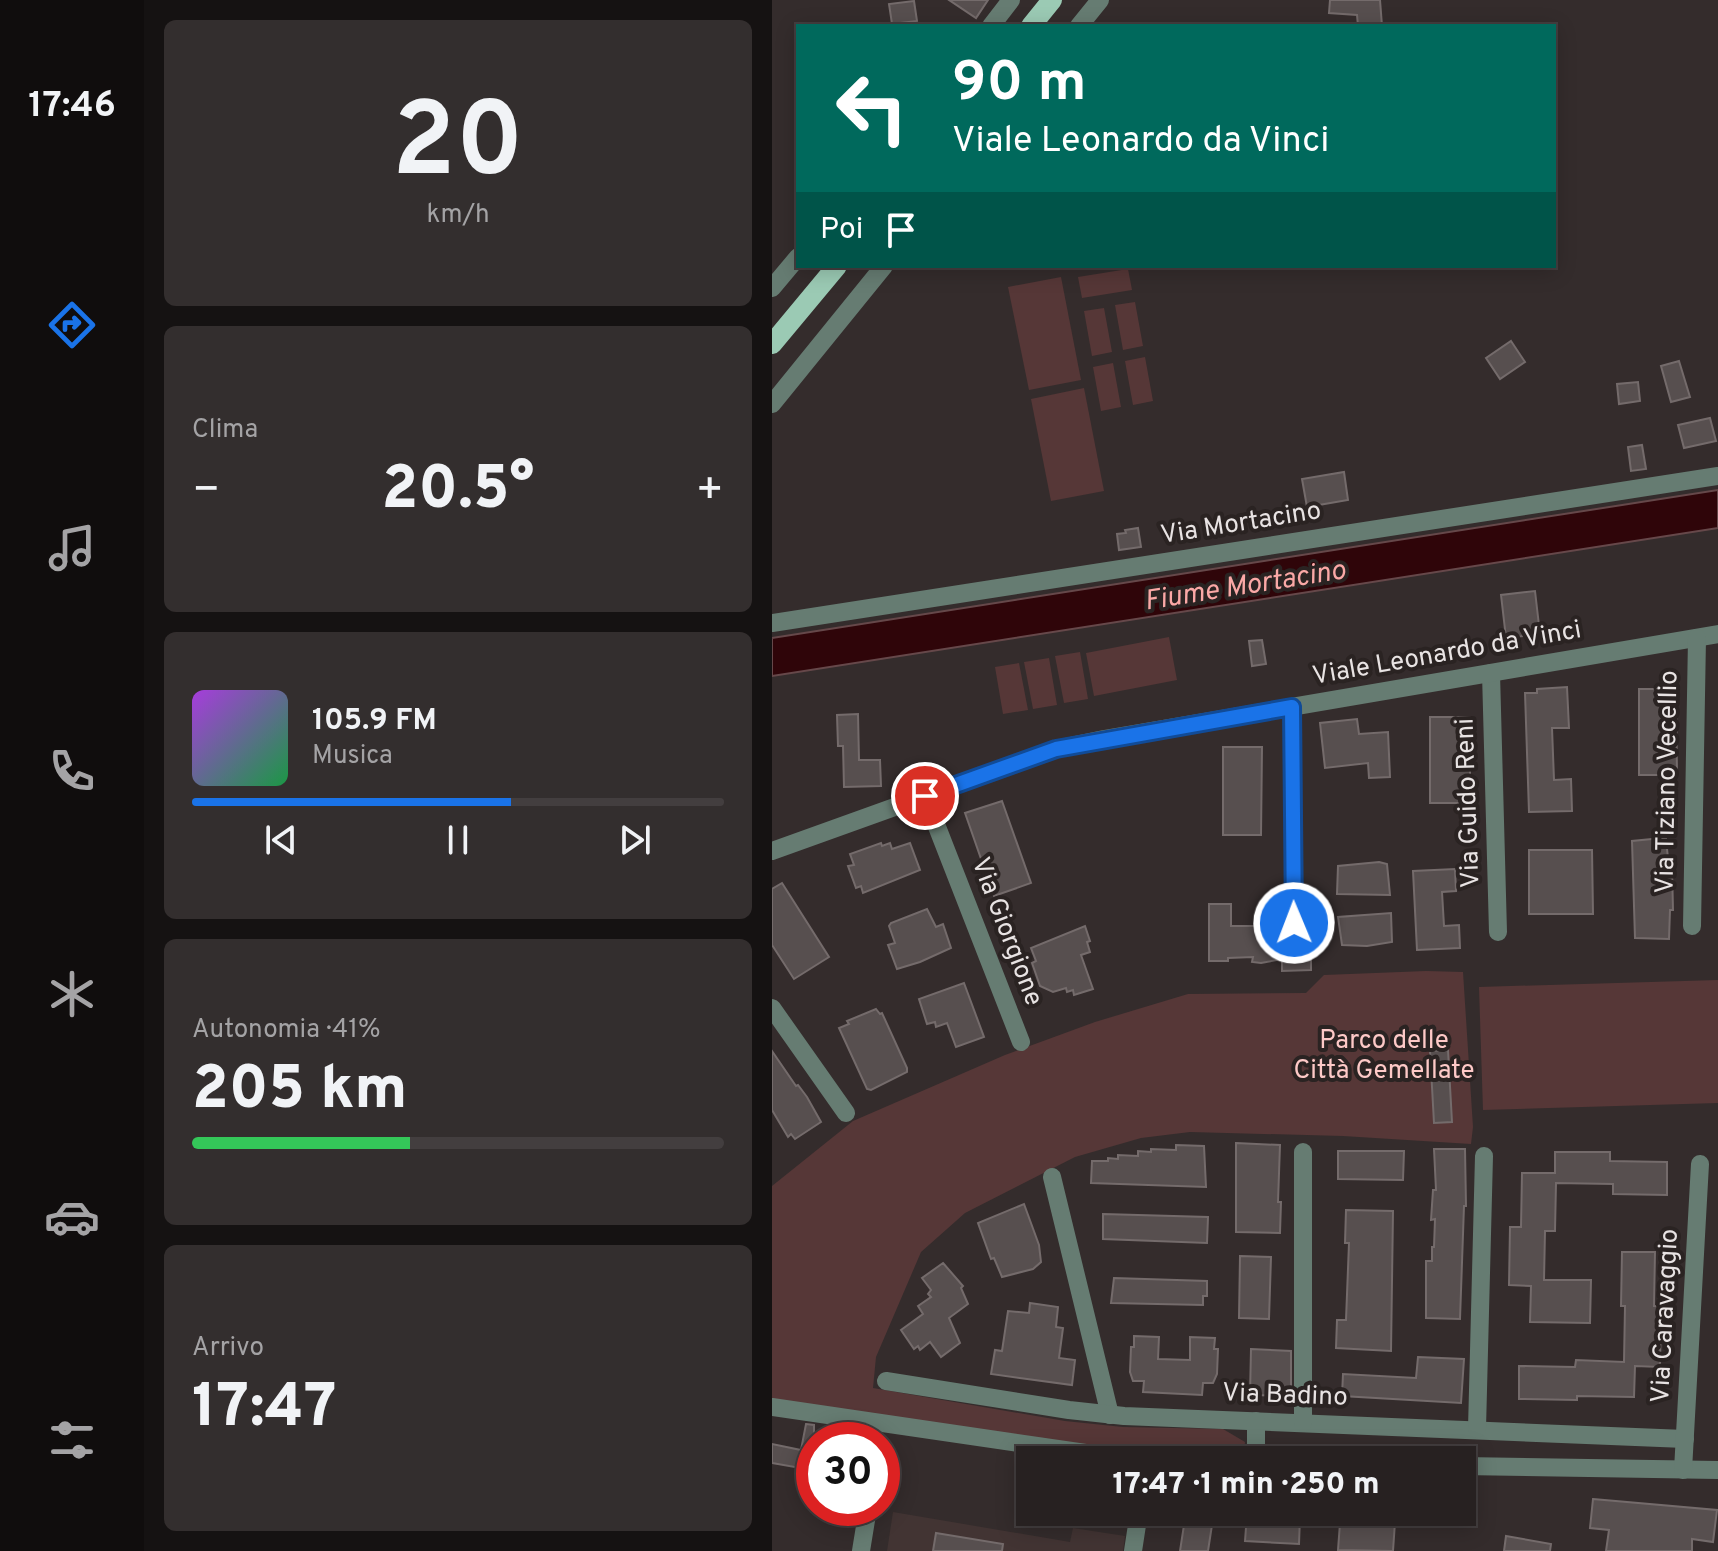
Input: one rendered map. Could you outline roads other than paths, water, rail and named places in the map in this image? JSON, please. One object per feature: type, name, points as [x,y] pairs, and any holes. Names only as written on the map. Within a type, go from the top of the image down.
[{"type":"main road","points":[[1033,24],[1052,0]]},
{"type":"main road","points":[[772,344],[835,268]]},
{"type":"street","points":[[993,24],[1011,0]]},
{"type":"street","points":[[1081,24],[1100,0]]},
{"type":"street","points":[[772,288],[796,259]]},
{"type":"street","points":[[772,404],[882,268]]},
{"type":"street","name":"Via Mortacino","points":[[772,623],[1718,476]]},
{"type":"street","name":"Viale Leonardo da Vinci","points":[[772,851],[1056,749],[1718,634]]},
{"type":"street","name":"Via Tiziano Vecellio","points":[[1692,926],[1697,638]]},
{"type":"street","name":"Via Guido Reni","points":[[1491,673],[1498,932]]},
{"type":"street","points":[[1292,707],[1294,923]]},
{"type":"street","name":"Via Giorgione","points":[[925,796],[1021,1042]]},
{"type":"street","points":[[772,1008],[846,1113]]},
{"type":"street","points":[[1303,1152],[1303,1423]]},
{"type":"street","points":[[1477,1429],[1484,1156]]},
{"type":"street","name":"Via Caravaggio","points":[[1683,1470],[1700,1164]]},
{"type":"street","points":[[1052,1177],[1110,1415]]},
{"type":"street","name":"Via Badino","points":[[886,1381],[1110,1415],[1685,1439]]},
{"type":"street","points":[[772,1407],[837,1422]]},
{"type":"street","points":[[1256,1421],[1256,1446]]},
{"type":"street","points":[[900,1434],[1016,1447]]},
{"type":"street","points":[[1476,1466],[1718,1470]]},
{"type":"street","points":[[861,1551],[865,1526]]},
{"type":"street","points":[[1133,1551],[1137,1526]]},
{"type":"water","name":"Fiume Mortacino","points":[[1718,490],[1718,528],[772,676],[772,638]]},
{"type":"park label","name":"Parco delle Città Gemellate","points":[[1384,1056]]}]
